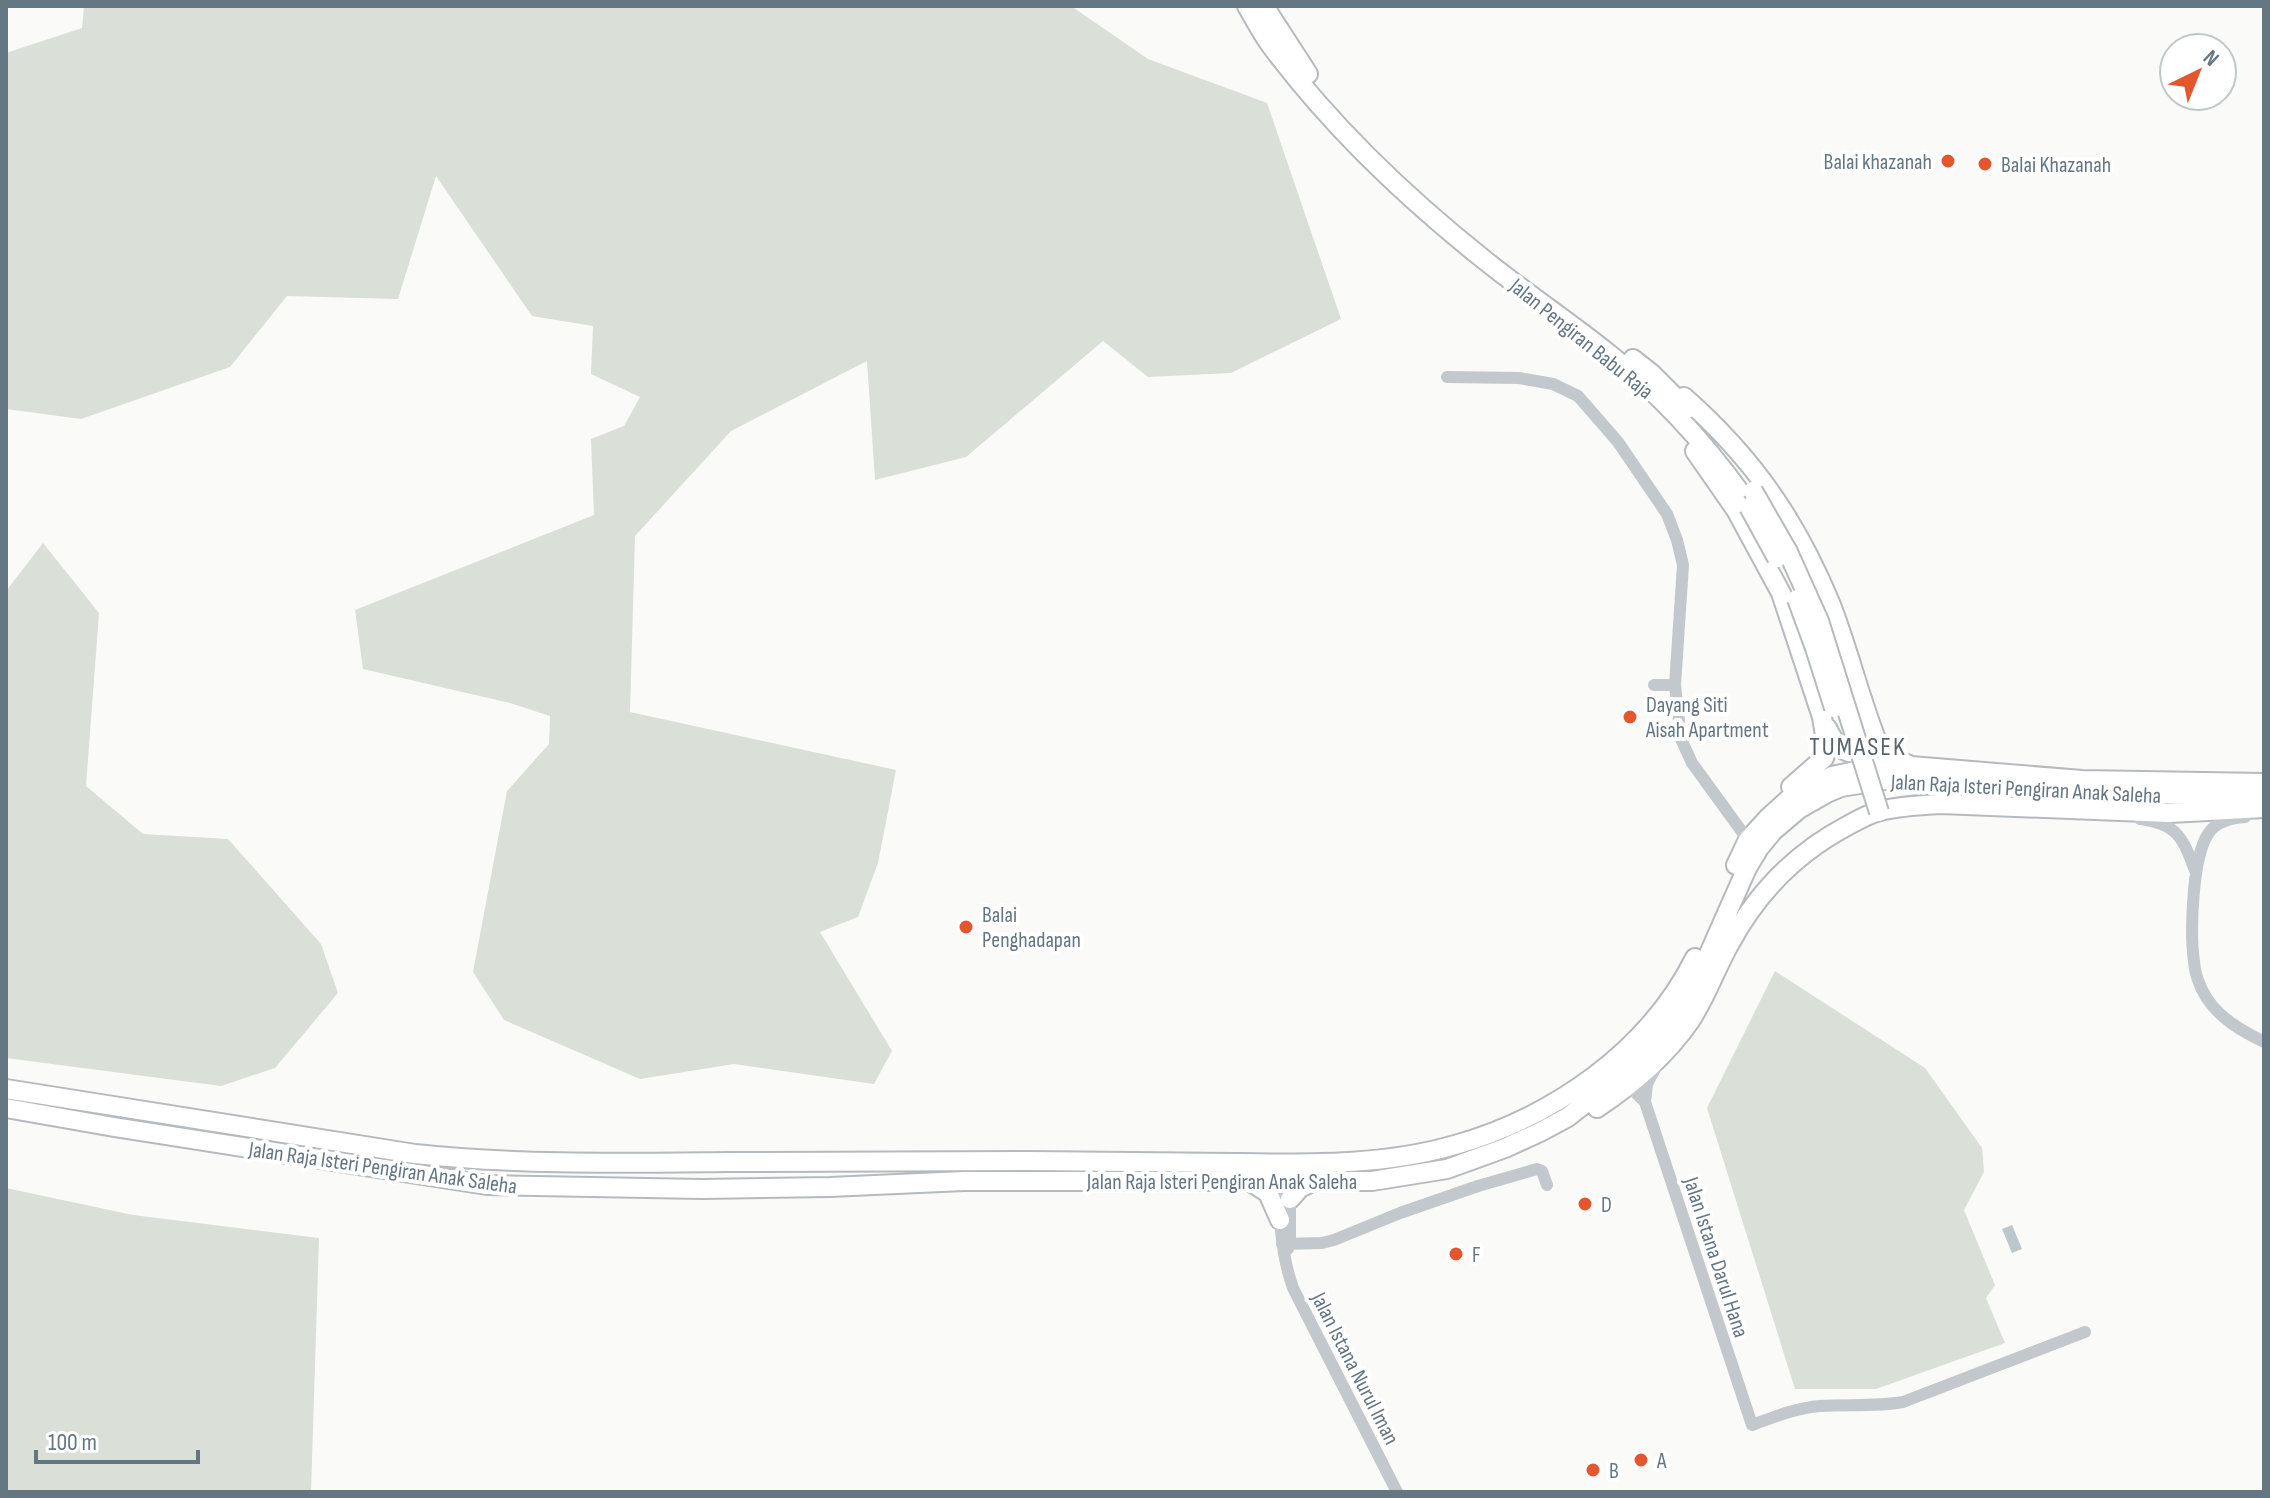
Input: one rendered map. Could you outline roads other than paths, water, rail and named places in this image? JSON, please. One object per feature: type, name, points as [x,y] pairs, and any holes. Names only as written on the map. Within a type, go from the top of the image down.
[{"type":"main road","name":"Jalan Pengiran Babu Raja","points":[[1247,6],[1271,46],[1325,110],[1422,208],[1488,263],[1648,379],[1700,422],[1788,552],[1819,621],[1873,814]]},
{"type":"main road","name":"Jalan Pengiran Babu Raja","points":[[1264,6],[1331,105],[1427,203],[1494,258],[1615,344],[1648,379]]},
{"type":"main road","points":[[1648,379],[1679,393],[1721,431],[1749,461],[1778,501],[1802,541],[1832,608],[1876,739],[1894,759],[1911,766]]},
{"type":"main road","points":[[1648,379],[1762,554],[1781,593],[1822,717],[1834,743],[1842,751],[1863,749],[1870,737],[1865,711]]},
{"type":"main road","points":[[1768,818],[1779,800],[1824,758],[1827,748],[1822,717]]},
{"type":"main road","name":"Jalan Raja Isteri Pengiran Anak Saleha","points":[[6,1108],[487,1185],[702,1189],[964,1181],[1250,1182],[1285,1178],[1456,1145],[1532,1116],[1581,1085],[1628,1047],[1678,989],[1694,961],[1748,840],[1790,798],[1832,776],[1874,767],[1911,766],[2082,780],[2264,783]]},
{"type":"main road","name":"Jalan Raja Isteri Pengiran Anak Saleha","points":[[6,1089],[464,1160],[646,1163],[855,1161],[1285,1178],[1312,1182],[1372,1181],[1447,1169],[1505,1148],[1568,1117],[1592,1100],[1638,1059],[1693,990],[1747,868],[1759,848],[1799,809],[1827,793],[1841,787],[1890,779],[2085,793],[2264,796]]},
{"type":"main road","points":[[1540,1132],[1578,1121],[1638,1080],[1689,1022],[1729,945],[1774,880],[1821,839],[1873,814],[1908,806],[1941,804],[2170,813],[2264,810]]},
{"type":"main road","points":[[1250,1182],[1268,1193],[1280,1220]]},
{"type":"street","points":[[1447,377],[1519,378],[1553,384],[1578,396],[1618,442],[1667,514],[1683,565],[1675,685],[1681,739],[1692,763],[1748,840]]},
{"type":"street","points":[[1654,685],[1675,685]]},
{"type":"street","points":[[2089,810],[2155,821],[2167,826],[2182,840],[2196,873]]},
{"type":"street","points":[[2264,810],[2221,822],[2206,836],[2196,873],[2193,938],[2194,964],[2207,999],[2219,1013],[2264,1042]]},
{"type":"street","points":[[1645,1102],[1647,1084],[1663,1054]]},
{"type":"street","points":[[1624,1090],[1634,1091],[1645,1102]]},
{"type":"street","name":"Jalan Istana Darul Hana","points":[[1645,1102],[1752,1425],[1812,1407],[1880,1406],[1903,1402],[2085,1332]]},
{"type":"street","points":[[1285,1244],[1334,1240],[1400,1213],[1537,1169],[1542,1171],[1547,1185]]},
{"type":"street","name":"Jalan Istana Nurul Iman","points":[[1285,1178],[1280,1220],[1285,1244]]},
{"type":"street","name":"Jalan Istana Nurul Iman","points":[[1285,1178],[1285,1259],[1293,1288],[1397,1492]]},
{"type":"place","name":"Balai khazanah","points":[[1948,161]]},
{"type":"place","name":"Balai Khazanah","points":[[1985,164]]},
{"type":"place","name":"Dayang Siti Aisah Apartment","points":[[1630,717]]},
{"type":"place","name":"Balai Penghadapan","points":[[966,927]]},
{"type":"place","name":"D","points":[[1585,1204]]},
{"type":"place","name":"F","points":[[1456,1254]]},
{"type":"place","name":"A","points":[[1641,1460]]},
{"type":"place","name":"B","points":[[1593,1470]]},
{"type":"district","name":"TUMASEK","points":[[1858,746]]}]
